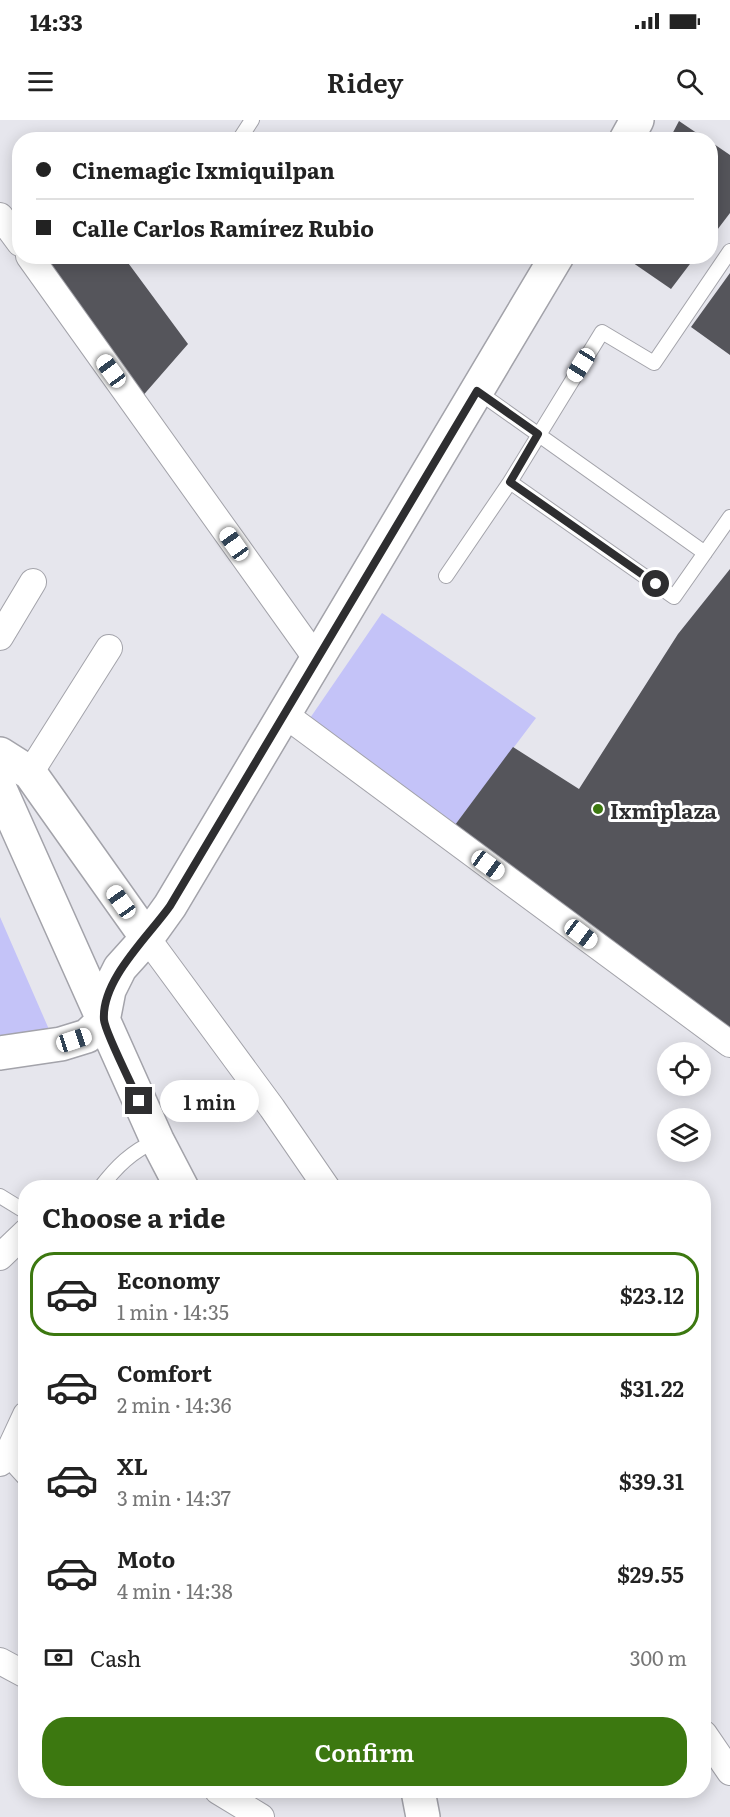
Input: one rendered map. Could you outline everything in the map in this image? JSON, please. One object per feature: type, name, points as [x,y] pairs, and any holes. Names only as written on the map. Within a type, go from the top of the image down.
[{"type":"street","points":[[0,216],[12,232]]},
{"type":"street","points":[[35,264],[316,658]]},
{"type":"street","points":[[0,1053],[61,1044],[87,1036],[104,1021],[109,990],[120,968],[147,938],[170,906],[552,264]]},
{"type":"street","points":[[0,637],[33,582]]},
{"type":"street","points":[[109,648],[8,765],[147,938],[272,1108],[322,1180]]},
{"type":"street","points":[[284,714],[730,1044]]},
{"type":"street","points":[[0,789],[157,1140],[178,1180]]},
{"type":"street","points":[[0,1257],[18,1240]]},
{"type":"street","points":[[3,1460],[18,1431]]},
{"type":"street","points":[[0,1661],[18,1671]]},
{"type":"street","points":[[711,1744],[730,1772]]},
{"type":"street","points":[[230,1798],[261,1817]]},
{"type":"street","points":[[419,1798],[423,1817]]},
{"type":"lane","points":[[447,576],[510,482],[602,332],[654,363],[730,251]]},
{"type":"lane","points":[[477,391],[705,553]]},
{"type":"lane","points":[[510,482],[674,597],[730,518]]},
{"type":"lane","points":[[106,1180],[120,1162],[137,1149],[157,1140]]},
{"type":"lane","points":[[0,1197],[18,1207]]},
{"type":"lane","points":[[3,1460],[18,1473]]},
{"type":"shaded area","points":[[382,613],[536,718],[452,829],[306,724]]},
{"type":"shaded area","points":[[0,917],[51,1034],[0,1041]]},
{"type":"building","points":[[679,121],[695,132],[673,132]]},
{"type":"building","points":[[718,147],[730,155],[730,213],[718,229]]},
{"type":"building","points":[[40,264],[129,264],[188,344],[133,407]]},
{"type":"building","points":[[635,264],[690,264],[671,289]]},
{"type":"building","points":[[730,273],[730,355],[691,327]]},
{"type":"building","name":"Ixmiplaza","points":[[730,569],[730,1028],[452,829],[513,747],[579,789],[678,634]]},
{"type":"place","name":"Ixmiplaza","points":[[598,809]]},
{"type":"route","points":[[139,1101],[104,1021],[109,990],[120,968],[147,938],[170,906],[477,391],[538,434],[510,482],[656,584]]}]
